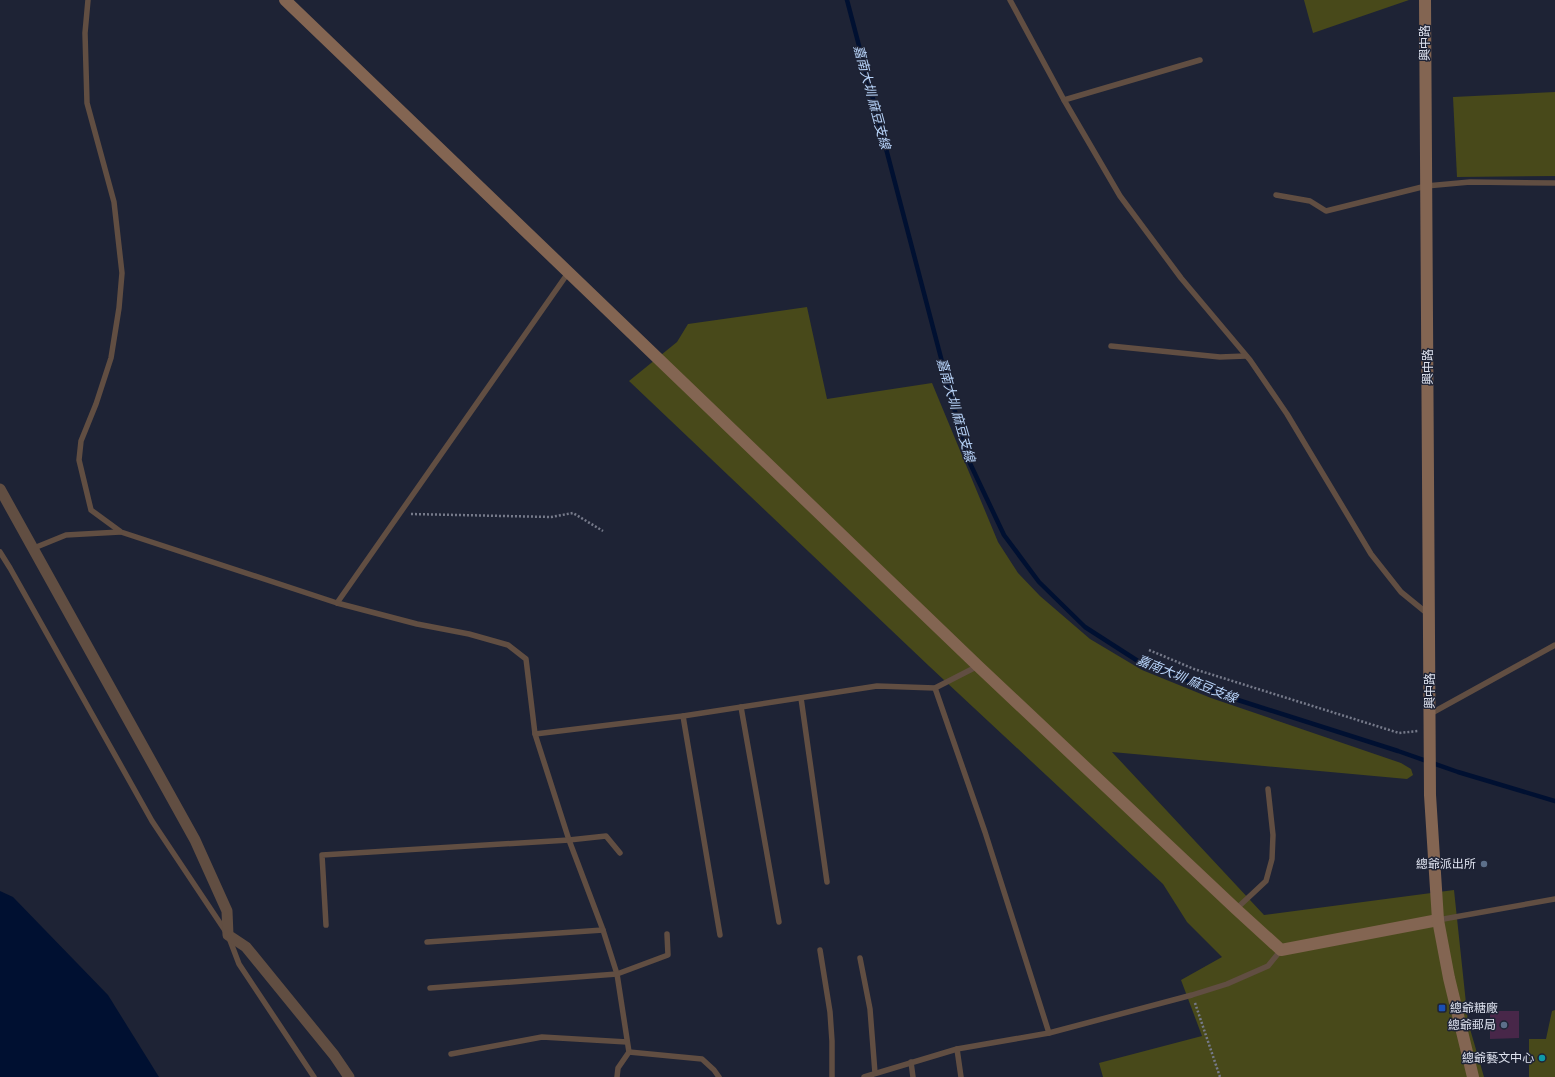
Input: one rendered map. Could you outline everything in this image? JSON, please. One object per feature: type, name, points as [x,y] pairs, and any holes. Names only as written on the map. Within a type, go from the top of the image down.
[{"type":"street","points":[[285,0],[978,666],[1281,950],[1438,920]]},
{"type":"street","name":"興中路","points":[[1425,0],[1430,795],[1438,920],[1449,978],[1474,1077]]},
{"type":"street","points":[[0,489],[195,840],[227,911],[228,935],[246,947],[334,1055],[348,1077]]},
{"type":"lane","points":[[88,0],[85,34],[88,103],[114,202],[122,273],[119,308],[111,358],[96,404],[81,441],[79,460],[91,510],[121,532],[337,603],[417,624],[469,634],[508,645],[526,660],[535,734],[569,840],[603,930],[617,974],[629,1052],[618,1068],[617,1077]]},
{"type":"lane","points":[[1010,0],[1064,100],[1120,196],[1181,278],[1246,356],[1287,414],[1371,554],[1401,592],[1430,615]]},
{"type":"lane","points":[[1064,100],[1200,60]]},
{"type":"lane","points":[[1276,195],[1310,201],[1326,211],[1426,186],[1470,182],[1555,183]]},
{"type":"lane","points":[[337,603],[568,273]]},
{"type":"lane","points":[[1111,346],[1220,357],[1246,356]]},
{"type":"lane","points":[[34,548],[66,535],[121,532]]},
{"type":"lane","points":[[0,552],[152,821],[228,935],[239,964],[314,1077]]},
{"type":"lane","points":[[1430,714],[1555,645]]},
{"type":"lane","points":[[535,734],[683,716],[877,686],[935,688],[978,666]]},
{"type":"lane","points":[[935,688],[985,832],[1049,1033]]},
{"type":"lane","points":[[801,698],[827,882]]},
{"type":"lane","points":[[741,707],[779,922]]},
{"type":"lane","points":[[683,716],[720,935]]},
{"type":"lane","points":[[1236,909],[1266,881],[1270,866],[1272,858],[1273,835],[1268,789]]},
{"type":"lane","points":[[326,924],[322,855],[569,840],[606,836],[620,853]]},
{"type":"lane","points":[[1438,920],[1555,899]]},
{"type":"lane","points":[[428,942],[603,930]]},
{"type":"lane","points":[[430,988],[617,974],[668,955],[667,934]]},
{"type":"lane","points":[[820,950],[830,1012],[832,1077]]},
{"type":"lane","points":[[864,1077],[911,1062],[957,1050],[1049,1033],[1192,995],[1227,984],[1268,966],[1281,950]]},
{"type":"lane","points":[[860,958],[870,1009],[875,1074]]},
{"type":"lane","points":[[451,1054],[542,1037],[627,1042]]},
{"type":"lane","points":[[957,1050],[961,1077]]},
{"type":"lane","points":[[629,1052],[702,1059],[719,1077]]},
{"type":"lane","points":[[911,1062],[913,1077]]},
{"type":"path","points":[[401,513],[527,517],[551,516],[573,512],[603,531]]},
{"type":"path","points":[[1149,650],[1194,669],[1399,733],[1430,732]]},
{"type":"path","points":[[1192,995],[1220,1077]]},
{"type":"shaded area","points":[[1304,0],[1409,0],[1313,33]]},
{"type":"shaded area","points":[[1555,92],[1555,176],[1457,177],[1453,97]]},
{"type":"shaded area","points":[[807,307],[827,399],[932,383],[998,542],[1018,573],[1040,596],[1090,639],[1142,670],[1211,698],[1401,763],[1411,769],[1413,775],[1407,779],[1112,752],[1264,915],[1454,890],[1468,1022],[1484,1077],[1103,1077],[1099,1063],[1202,1036],[1181,980],[1222,957],[1187,922],[1163,884],[929,666],[629,381],[677,342],[688,324]]},
{"type":"shaded area","name":"總爺藝文中心","points":[[1555,1010],[1555,1077],[1529,1077],[1529,1039],[1546,1039],[1552,1011]]},
{"type":"water","points":[[0,891],[13,897],[108,995],[159,1077],[0,1077]]},
{"type":"building","name":"總爺郵局","points":[[1490,1011],[1519,1011],[1519,1038],[1490,1039]]},
{"type":"waterway","name":"嘉南大圳 麻豆支線","points":[[847,0],[967,457],[1004,535],[1039,582],[1085,627],[1141,663],[1238,700],[1398,751],[1458,772],[1555,801]]},
{"type":"place","name":"總爺派出所","points":[[1484,864]]},
{"type":"place","name":"總爺糖廠","points":[[1442,1008]]},
{"type":"place","name":"總爺郵局","points":[[1504,1025]]},
{"type":"place","name":"總爺藝文中心","points":[[1542,1058]]}]
